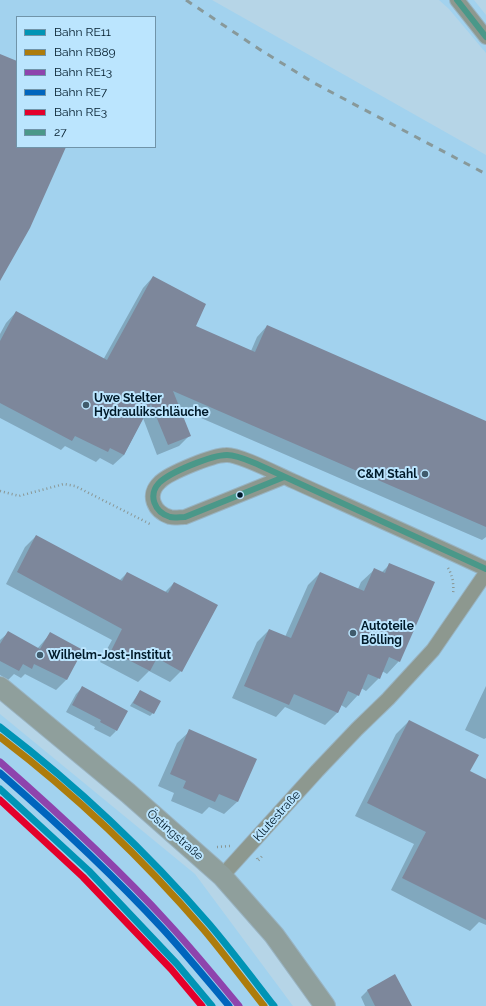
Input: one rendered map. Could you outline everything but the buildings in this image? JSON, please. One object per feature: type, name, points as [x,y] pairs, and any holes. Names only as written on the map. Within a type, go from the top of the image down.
[{"type":"street","points":[[456,0],[486,37]]},
{"type":"street","points":[[284,477],[185,517],[171,517],[159,512],[152,500],[153,493],[159,483],[169,476],[218,455],[231,455],[284,477],[486,569]]},
{"type":"street","name":"Klutestraße","points":[[222,876],[317,771],[388,699],[433,650],[486,574]]},
{"type":"street","name":"Östingstraße","points":[[0,687],[128,793],[222,876],[274,935],[325,1006]]},
{"type":"path","points":[[0,491],[19,496],[64,484],[75,486],[153,526]]},
{"type":"path","points":[[446,566],[451,573],[453,582],[450,608],[454,619]]},
{"type":"shaded area","points":[[0,0],[212,0],[486,155],[486,1006],[327,1006],[274,935],[0,685]]},
{"type":"shaded area","points":[[439,0],[474,0],[486,15],[486,53],[449,9]]},
{"type":"shaded area","points":[[0,714],[195,874],[293,1006],[0,1006]]},
{"type":"railway","points":[[186,0],[259,49],[314,83],[486,174]]},
{"type":"rail line","name":"RE11","points":[[0,727],[29,749],[84,796],[136,846],[210,925],[274,1006]]},
{"type":"rail line","name":"RB89","points":[[0,737],[81,804],[157,878],[204,930],[264,1006]]},
{"type":"rail line","name":"RE13","points":[[0,762],[65,820],[128,881],[186,943],[239,1006]]},
{"type":"rail line","name":"RE7","points":[[0,773],[123,887],[171,937],[229,1006]]},
{"type":"rail line","name":"RE11","points":[[0,789],[89,871],[177,964],[212,1006]]},
{"type":"rail line","name":"RE3","points":[[0,800],[83,877],[171,969],[202,1006]]},
{"type":"transit line","name":"27","points":[[457,0],[486,37]]},
{"type":"transit line","name":"27","points":[[284,477],[185,517],[172,517],[164,515],[154,503],[153,498],[159,483],[172,474],[212,458],[227,455],[235,456],[259,465],[486,569]]},
{"type":"place","name":"Uwe Stelter Hydraulikschläuche","points":[[86,405]]},
{"type":"place","name":"C&M Stahl","points":[[425,474]]},
{"type":"place","name":"Autoteile Bölling","points":[[353,633]]},
{"type":"place","name":"Wilhelm-Jost-Institut","points":[[40,655]]}]
